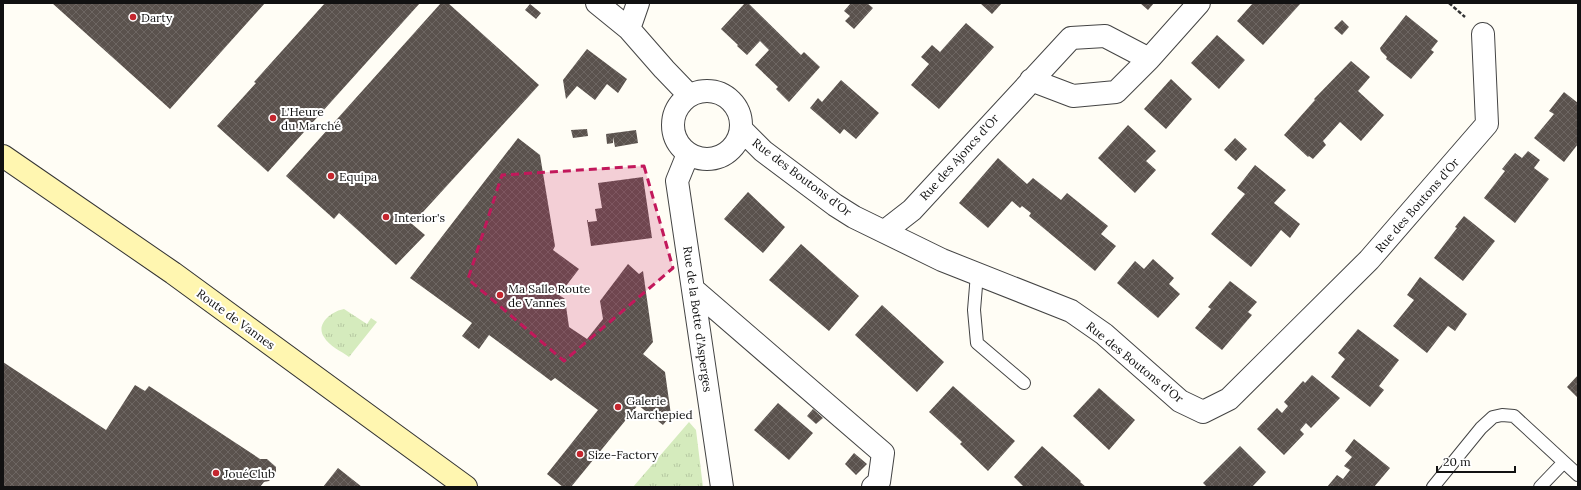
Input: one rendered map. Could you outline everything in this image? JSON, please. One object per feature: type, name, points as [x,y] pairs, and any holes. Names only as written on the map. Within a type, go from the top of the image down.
[{"type":"main road","name":"Route de Vannes","points":[[3,156],[173,273],[466,487]]},
{"type":"street","points":[[597,3],[629,29],[689,95]]},
{"type":"street","points":[[629,29],[638,3]]},
{"type":"street","points":[[1031,80],[1073,96],[1116,92],[1150,59],[1199,3]]},
{"type":"street","name":"Rue des Boutons d'Or","points":[[741,130],[763,151],[835,205],[854,217],[942,260],[1071,311],[1104,334],[1180,401],[1204,412],[1229,399],[1369,260],[1487,124],[1483,34]]},
{"type":"street","name":"Rue des Ajoncs d'Or","points":[[885,231],[912,210],[1071,38],[1105,36],[1150,59]]},
{"type":"street","points":[[710,90],[726,96],[737,108],[741,118],[741,130],[738,140],[731,150],[722,156],[710,160],[699,159],[688,154],[679,146],[674,136],[672,125],[674,113],[680,103],[689,95],[699,91],[710,90]]},
{"type":"street","name":"Rue de la Botte d'Asperges","points":[[688,154],[677,181],[722,487]]},
{"type":"street","points":[[693,289],[883,453],[879,482],[873,487]]},
{"type":"lane","points":[[977,274],[974,310],[977,343],[1024,382]]},
{"type":"lane","points":[[1432,487],[1481,428],[1493,417],[1502,415],[1514,416],[1578,474]]},
{"type":"lane","points":[[1540,487],[1564,462]]},
{"type":"highlighted area","points":[[644,166],[673,268],[564,361],[468,279],[502,175]]},
{"type":"green space","points":[[344,309],[367,324],[371,318],[377,322],[349,357],[329,343],[322,332],[323,323],[326,319],[335,312]]},
{"type":"green space","points":[[689,422],[696,430],[703,487],[633,487]]},
{"type":"building","points":[[52,3],[265,3],[170,109]]},
{"type":"building","points":[[325,3],[420,3],[268,172],[217,126],[256,83],[254,82]]},
{"type":"building","points":[[441,3],[448,3],[539,85],[412,224],[425,235],[396,265],[339,213],[334,219],[286,176]]},
{"type":"building","points":[[745,3],[748,3],[801,55],[804,52],[820,67],[789,102],[776,89],[778,87],[755,65],[769,50],[760,41],[747,55],[721,29]]},
{"type":"building","points":[[851,3],[867,3],[873,8],[854,29],[845,21],[850,16],[844,11]]},
{"type":"building","points":[[980,3],[1002,3],[992,14]]},
{"type":"building","points":[[1140,3],[1154,3],[1148,10]]},
{"type":"building","points":[[1253,3],[1301,3],[1263,45],[1237,21]]},
{"type":"building","points":[[530,4],[541,13],[536,19],[525,10]]},
{"type":"building","points":[[1406,15],[1438,41],[1431,50],[1434,52],[1411,79],[1386,59],[1387,57],[1380,48]]},
{"type":"building","points":[[1342,20],[1349,27],[1342,35],[1334,28]]},
{"type":"building","points":[[966,23],[994,47],[939,109],[911,85],[929,64],[921,57],[932,45],[940,52]]},
{"type":"building","points":[[1217,35],[1245,60],[1219,89],[1191,63]]},
{"type":"building","points":[[587,49],[627,79],[618,93],[607,84],[595,100],[577,86],[566,99],[563,80]]},
{"type":"building","points":[[1351,61],[1370,77],[1358,91],[1384,115],[1361,141],[1340,122],[1323,141],[1326,145],[1313,159],[1309,156],[1308,157],[1284,135],[1315,100],[1314,99]]},
{"type":"building","points":[[1171,79],[1192,99],[1166,129],[1144,109]]},
{"type":"building","points":[[841,80],[879,113],[856,139],[844,129],[840,134],[810,108],[818,98],[822,102]]},
{"type":"building","points":[[1564,92],[1578,103],[1578,144],[1564,162],[1534,138],[1554,114],[1549,111]]},
{"type":"building","points":[[1128,125],[1156,151],[1146,161],[1156,170],[1135,193],[1098,158]]},
{"type":"building","points":[[587,129],[588,136],[573,138],[571,130]]},
{"type":"building","points":[[636,130],[638,143],[615,147],[613,137],[613,143],[607,144],[606,134]]},
{"type":"building","points":[[518,138],[540,155],[555,246],[553,250],[579,269],[559,295],[565,299],[569,327],[587,339],[603,319],[600,301],[628,264],[639,274],[643,271],[653,342],[643,354],[665,372],[671,415],[663,425],[638,405],[571,487],[563,487],[547,474],[598,410],[555,378],[551,381],[489,335],[479,349],[462,336],[472,323],[410,278]]},
{"type":"building","points":[[1235,138],[1247,149],[1236,161],[1224,150]]},
{"type":"building","points":[[1528,151],[1540,160],[1534,168],[1549,179],[1515,223],[1484,198],[1505,171],[1502,169],[1515,153],[1522,158]]},
{"type":"building","points":[[998,158],[1027,184],[1033,178],[1061,200],[1067,193],[1108,226],[1101,234],[1116,246],[1095,271],[1029,216],[1031,213],[1022,206],[1020,208],[1012,201],[988,228],[959,203]]},
{"type":"building","points":[[1255,165],[1286,190],[1274,203],[1300,224],[1290,238],[1281,230],[1251,267],[1211,234],[1245,194],[1237,188]]},
{"type":"building","points":[[643,177],[652,238],[591,246],[587,220],[588,222],[597,221],[595,209],[602,208],[598,183]]},
{"type":"building","points":[[748,192],[785,227],[763,253],[724,219]]},
{"type":"building","points":[[1464,216],[1495,241],[1463,281],[1434,258],[1457,228],[1455,227]]},
{"type":"building","points":[[801,244],[859,296],[829,331],[769,280]]},
{"type":"building","points":[[1153,259],[1174,278],[1169,284],[1180,294],[1158,318],[1117,283],[1135,261],[1144,269]]},
{"type":"building","points":[[1420,277],[1467,314],[1455,331],[1448,326],[1427,353],[1393,326],[1414,300],[1407,295]]},
{"type":"building","points":[[1230,281],[1257,302],[1248,312],[1252,315],[1222,350],[1195,328],[1211,309],[1208,307]]},
{"type":"building","points":[[882,305],[944,362],[917,392],[855,335]]},
{"type":"building","points":[[1358,329],[1399,360],[1379,386],[1384,390],[1370,407],[1331,377],[1345,359],[1338,353]]},
{"type":"building","points":[[3,362],[106,430],[135,385],[145,391],[149,386],[260,459],[267,459],[276,467],[276,473],[269,481],[264,482],[260,487],[3,487]]},
{"type":"building","points":[[1312,375],[1340,398],[1311,428],[1306,423],[1300,430],[1304,434],[1284,455],[1257,429],[1277,408],[1282,413],[1288,406],[1284,402],[1303,381],[1305,383]]},
{"type":"building","points":[[1578,375],[1578,398],[1567,387]]},
{"type":"building","points":[[953,386],[1015,441],[988,471],[960,444],[962,442],[929,412]]},
{"type":"building","points":[[1099,388],[1135,420],[1109,450],[1073,416]]},
{"type":"building","points":[[778,403],[813,433],[789,460],[754,430]]},
{"type":"building","points":[[813,409],[823,418],[816,424],[807,416]]},
{"type":"building","points":[[1354,439],[1390,468],[1374,487],[1327,487],[1337,475],[1343,479],[1350,470],[1344,466],[1352,457],[1345,451]]},
{"type":"building","points":[[1042,446],[1086,487],[1024,487],[1014,477]]},
{"type":"building","points":[[1240,446],[1266,472],[1252,487],[1207,487],[1203,483]]},
{"type":"building","points":[[854,453],[867,464],[856,475],[845,464]]},
{"type":"building","points":[[338,468],[362,487],[323,487]]},
{"type":"place","name":"Darty","points":[[133,17]]},
{"type":"place","name":"L'Heure du Marché","points":[[273,118]]},
{"type":"place","name":"Equipa","points":[[331,176]]},
{"type":"place","name":"Interior's","points":[[386,217]]},
{"type":"place","name":"Ma Salle Route de Vannes","points":[[500,295]]},
{"type":"place","name":"Galerie Marchepied","points":[[618,407]]},
{"type":"place","name":"Size-Factory","points":[[580,454]]},
{"type":"place","name":"JouéClub","points":[[216,473]]}]
